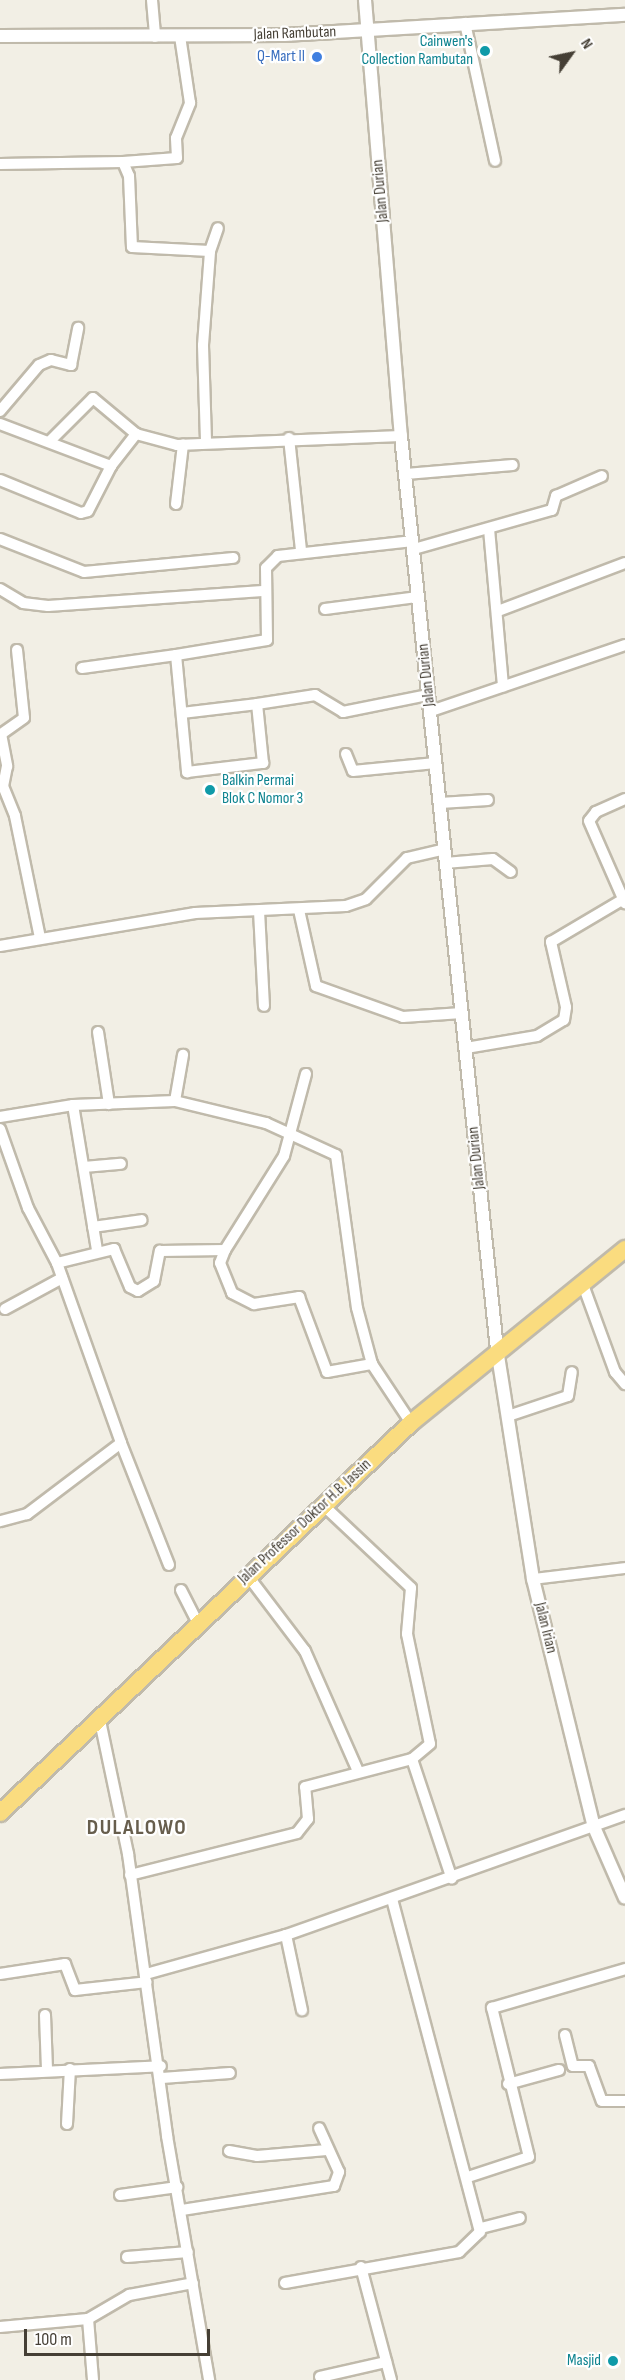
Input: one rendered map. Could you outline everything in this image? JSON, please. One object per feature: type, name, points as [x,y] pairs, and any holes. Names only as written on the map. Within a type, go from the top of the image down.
[{"type":"highway","name":"Jalan Professor Doktor H.B. Jassin","points":[[0,1813],[99,1716],[411,1423],[497,1348],[625,1249]]},
{"type":"street","points":[[152,0],[155,37]]},
{"type":"street","name":"Jalan Durian","points":[[365,0],[401,436],[497,1348]]},
{"type":"street","name":"Jalan Rambutan","points":[[0,36],[155,37],[367,32],[465,23],[625,15]]},
{"type":"street","points":[[465,23],[495,161]]},
{"type":"street","points":[[0,164],[123,162],[177,158],[176,138],[190,103],[180,36]]},
{"type":"street","points":[[123,162],[129,176],[132,247],[210,251]]},
{"type":"street","points":[[206,441],[202,362],[210,251],[218,228]]},
{"type":"street","points":[[0,411],[42,363],[71,365],[78,328]]},
{"type":"street","points":[[49,442],[93,398],[136,434],[183,444],[206,441],[401,436]]},
{"type":"street","points":[[0,424],[111,466]]},
{"type":"street","points":[[0,480],[81,513],[88,511],[111,466],[136,434]]},
{"type":"street","points":[[289,438],[301,550]]},
{"type":"street","points":[[176,504],[183,444]]},
{"type":"street","points":[[406,474],[513,465]]},
{"type":"street","points":[[82,668],[267,640],[262,591],[270,562],[301,550],[413,545],[489,529],[552,510],[556,496],[602,476]]},
{"type":"street","points":[[489,529],[503,686]]},
{"type":"street","points":[[0,539],[84,572],[233,558]]},
{"type":"street","points":[[498,611],[625,563]]},
{"type":"street","points":[[0,590],[23,603],[48,606],[262,591]]},
{"type":"street","points":[[325,609],[418,597]]},
{"type":"street","points":[[431,711],[625,645]]},
{"type":"street","points":[[17,650],[24,718],[0,734],[7,766],[4,791],[15,816],[40,938]]},
{"type":"street","points":[[176,655],[189,774],[259,767],[264,759],[257,704]]},
{"type":"street","points":[[182,713],[315,695],[343,712],[428,695]]},
{"type":"street","points":[[346,754],[352,771],[436,763]]},
{"type":"street","points":[[466,1048],[537,1036],[564,1020],[566,1007],[551,942],[624,902],[589,821],[596,812],[625,799]]},
{"type":"street","points":[[440,803],[488,800]]},
{"type":"street","points":[[0,946],[195,913],[300,910],[366,899],[401,862],[444,856],[493,859],[511,872]]},
{"type":"street","points":[[300,910],[316,986],[403,1017],[462,1013]]},
{"type":"street","points":[[259,911],[264,1006]]},
{"type":"street","points":[[98,1032],[109,1104]]},
{"type":"street","points":[[175,1101],[183,1055]]},
{"type":"street","points":[[306,1074],[278,1168],[225,1250],[220,1263],[232,1293],[254,1304],[299,1297],[327,1372],[372,1364]]},
{"type":"street","points":[[0,1117],[74,1105],[175,1101],[249,1117],[328,1150],[339,1162],[348,1258],[372,1364],[411,1423]]},
{"type":"street","points":[[74,1105],[97,1250]]},
{"type":"street","points":[[0,1129],[28,1208],[57,1263],[121,1443],[169,1565]]},
{"type":"street","points":[[84,1167],[121,1164]]},
{"type":"street","points":[[93,1227],[142,1220]]},
{"type":"street","points":[[57,1263],[97,1250],[119,1253],[130,1287],[138,1292],[154,1281],[160,1251],[225,1250]]},
{"type":"street","points":[[5,1309],[62,1278]]},
{"type":"street","points":[[582,1282],[615,1372],[625,1384]]},
{"type":"street","name":"Jalan Irian","points":[[497,1348],[533,1579],[594,1827],[625,1898]]},
{"type":"street","points":[[508,1416],[568,1396],[572,1372]]},
{"type":"street","points":[[0,1521],[27,1514],[121,1443]]},
{"type":"street","points":[[130,1875],[297,1833],[308,1819],[305,1787],[358,1771],[412,1760],[430,1744],[407,1634],[411,1588],[323,1505]]},
{"type":"street","points":[[533,1579],[625,1568]]},
{"type":"street","points":[[248,1576],[304,1651],[358,1771]]},
{"type":"street","points":[[181,1590],[198,1623]]},
{"type":"street","points":[[99,1716],[130,1875],[161,2066],[177,2187],[210,2380]]},
{"type":"street","points":[[412,1760],[452,1879]]},
{"type":"street","points":[[0,1974],[65,1964],[75,1990],[146,1978],[286,1935],[452,1879],[625,1815]]},
{"type":"street","points":[[285,2283],[361,2267],[459,2252],[472,2244],[481,2228],[392,1898]]},
{"type":"street","points":[[286,1935],[302,2010]]},
{"type":"street","points":[[468,2177],[529,2157],[508,2084],[492,2008],[625,1969]]},
{"type":"street","points":[[45,2015],[47,2070]]},
{"type":"street","points":[[565,2035],[573,2066],[589,2066],[602,2101],[625,2101]]},
{"type":"street","points":[[0,2074],[161,2066]]},
{"type":"street","points":[[67,2124],[70,2069]]},
{"type":"street","points":[[508,2084],[559,2070]]},
{"type":"street","points":[[162,2078],[230,2073]]},
{"type":"street","points":[[182,2210],[330,2187],[339,2177],[319,2128]]},
{"type":"street","points":[[230,2151],[257,2156],[327,2150]]},
{"type":"street","points":[[120,2195],[177,2187]]},
{"type":"street","points":[[481,2228],[520,2218]]},
{"type":"street","points":[[127,2258],[188,2252]]},
{"type":"street","points":[[361,2267],[391,2380]]},
{"type":"street","points":[[0,2327],[88,2319],[129,2295],[193,2283]]},
{"type":"street","points":[[88,2319],[93,2380]]},
{"type":"street","points":[[320,2378],[386,2362]]},
{"type":"place","name":"Cainwen's Collection Rambutan","points":[[485,51]]},
{"type":"place","name":"Q-Mart II","points":[[317,57]]},
{"type":"place","name":"Balkin Permai Blok C Nomor 3","points":[[210,790]]},
{"type":"place","name":"Masjid","points":[[613,2361]]},
{"type":"district","name":"DULALOWO","points":[[137,1828]]}]
